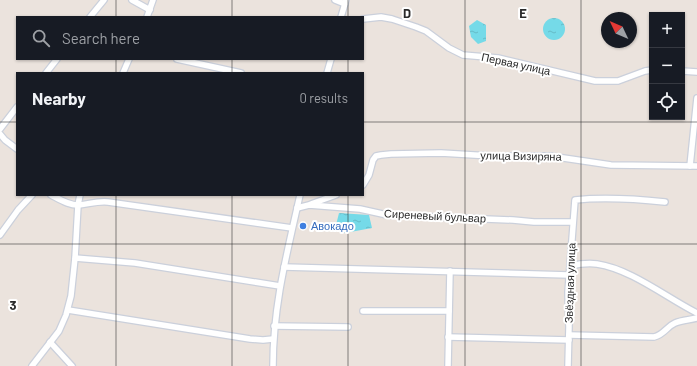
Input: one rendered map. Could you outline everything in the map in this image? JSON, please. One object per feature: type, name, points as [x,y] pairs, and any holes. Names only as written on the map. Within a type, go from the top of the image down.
[{"type":"street","points":[[91,16],[104,0]]},
{"type":"street","points":[[132,0],[150,10]]},
{"type":"street","points":[[147,16],[153,0]]},
{"type":"street","points":[[335,0],[345,2],[341,16]]},
{"type":"street","name":"Первая улица","points":[[364,19],[381,17],[410,24],[426,31],[449,48],[463,55],[498,58],[595,81],[618,81],[649,70]]},
{"type":"street","points":[[47,72],[56,60]]},
{"type":"street","points":[[123,72],[129,60]]},
{"type":"street","points":[[182,60],[236,72]]},
{"type":"street","points":[[327,72],[331,60]]},
{"type":"street","points":[[685,70],[697,72]]},
{"type":"street","points":[[690,166],[697,98]]},
{"type":"street","points":[[0,129],[16,108]]},
{"type":"street","points":[[0,134],[16,148]]},
{"type":"street","name":"улица Визиряна","points":[[364,183],[369,175],[373,160],[376,156],[391,154],[441,153],[491,156],[550,156],[611,164],[697,166]]},
{"type":"street","points":[[0,235],[18,210],[31,196]]},
{"type":"street","points":[[53,196],[68,203],[78,205],[92,202],[108,202],[292,228]]},
{"type":"street","points":[[32,366],[63,323],[68,310],[75,258],[80,196]]},
{"type":"street","points":[[272,366],[274,326],[280,286],[300,196]]},
{"type":"street","points":[[309,205],[333,196]]},
{"type":"street","name":"Звёздная улица","points":[[568,366],[569,275],[575,200],[637,199],[665,202]]},
{"type":"street","name":"Сиреневый бульвар","points":[[297,208],[309,205],[366,210],[387,216],[534,222],[573,222]]},
{"type":"street","points":[[75,258],[135,263],[280,286]]},
{"type":"street","points":[[570,266],[597,264],[613,269],[638,280],[697,313]]},
{"type":"street","points":[[284,267],[569,275]]},
{"type":"street","points":[[448,366],[450,271]]},
{"type":"street","points":[[68,310],[250,339],[273,339]]},
{"type":"street","points":[[363,311],[449,311]]},
{"type":"street","points":[[448,337],[569,338],[654,336],[664,333],[676,322],[697,318]]},
{"type":"street","points":[[274,326],[348,327]]},
{"type":"street","points":[[50,342],[72,366]]},
{"type":"water","points":[[554,18],[562,21],[565,29],[562,37],[554,40],[546,37],[543,29],[546,21]]},
{"type":"water","points":[[477,20],[486,25],[486,41],[478,44],[471,37],[469,26]]},
{"type":"water","points":[[339,213],[369,215],[372,228],[345,233],[336,225]]},
{"type":"place","name":"Авокадо","points":[[303,226]]}]
